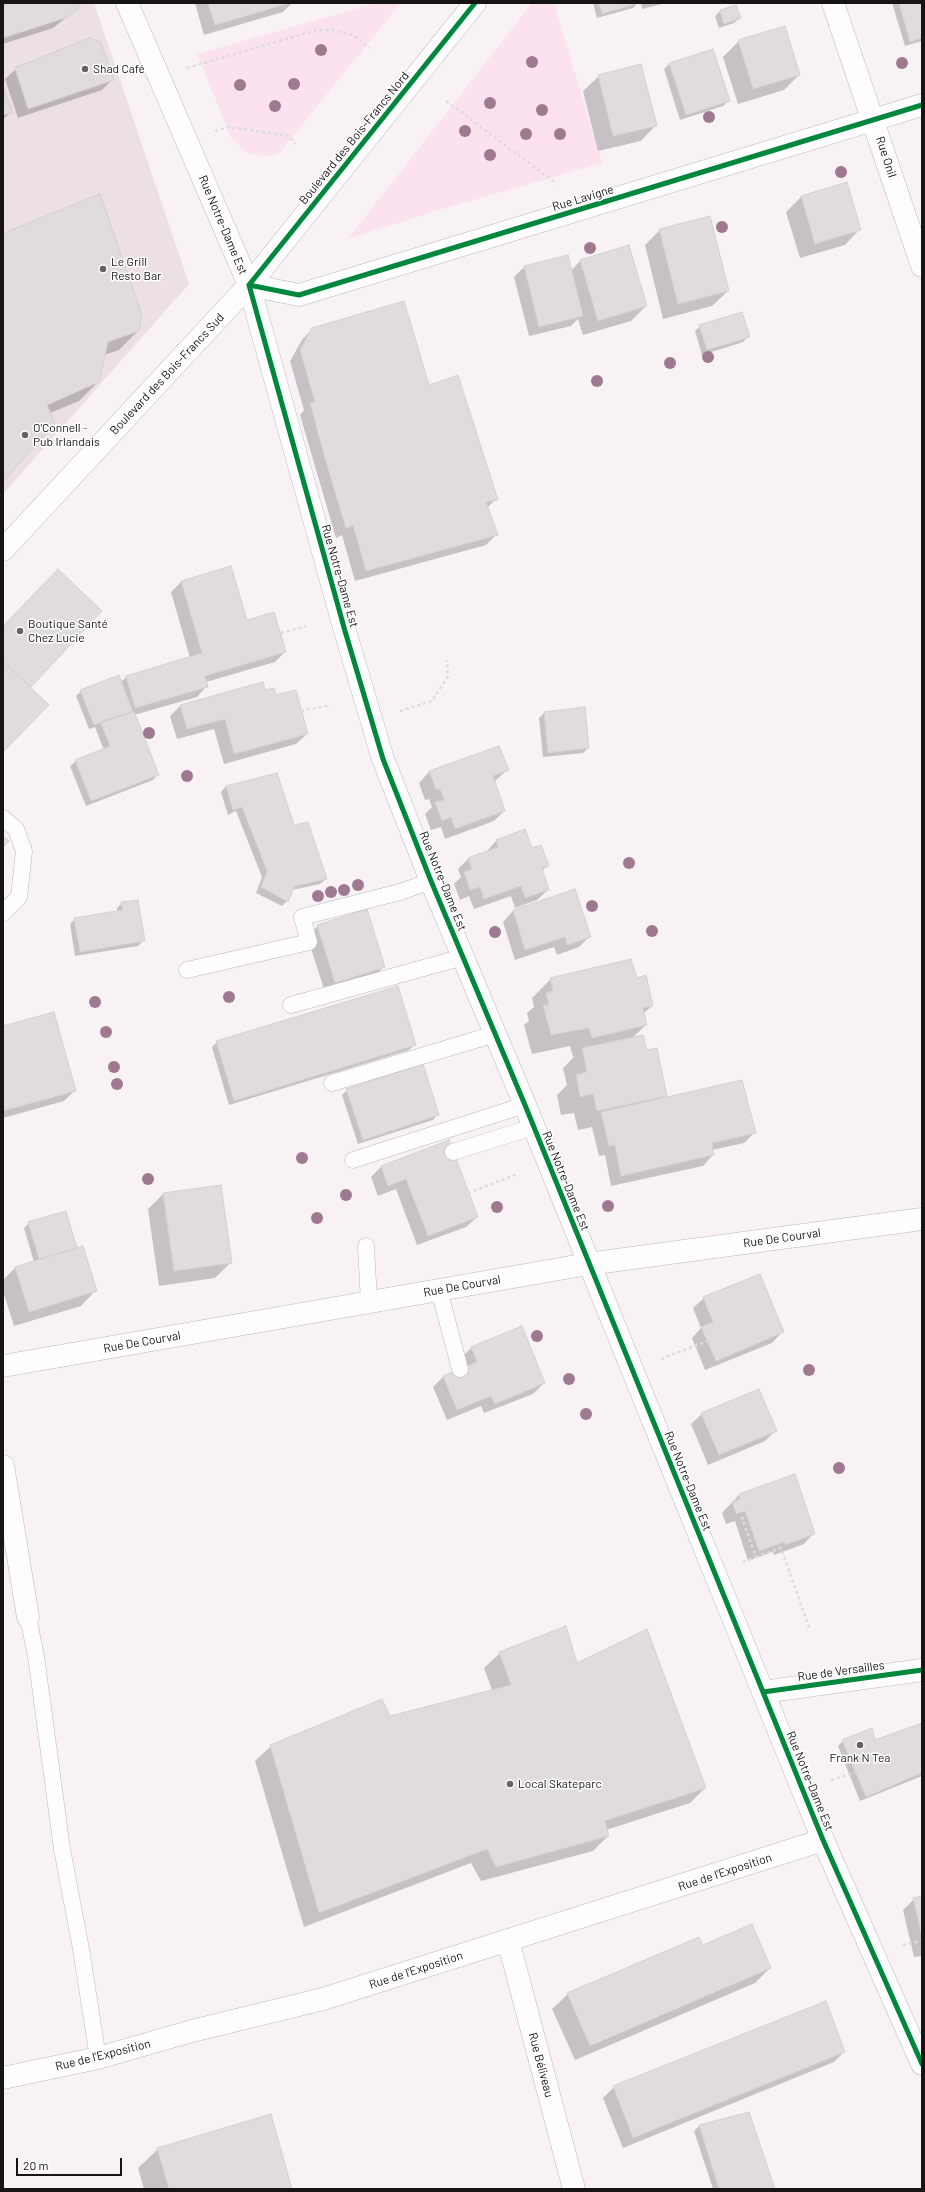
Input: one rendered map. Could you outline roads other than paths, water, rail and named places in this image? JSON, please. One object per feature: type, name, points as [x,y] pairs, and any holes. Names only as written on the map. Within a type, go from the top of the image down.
[{"type":"street","name":"Rue Notre-Dame Est","points":[[127,3],[249,285],[345,631],[381,751],[431,881],[525,1106],[823,1840],[922,2064]]},
{"type":"street","name":"Boulevard des Bois-Francs Nord","points":[[249,285],[475,3]]},
{"type":"street","name":"Rue Onil","points":[[833,3],[874,119],[922,266]]},
{"type":"street","name":"Rue Lavigne","points":[[249,285],[300,295],[922,105]]},
{"type":"street","name":"Boulevard des Bois-Francs Sud","points":[[3,550],[249,285]]},
{"type":"street","name":"Rue De Courval","points":[[3,1366],[588,1264],[922,1219]]},
{"type":"street","points":[[3,1466],[28,1617]]},
{"type":"street","name":"Rue de Versailles","points":[[763,1692],[922,1670]]},
{"type":"street","name":"Rue de l'Exposition","points":[[3,2078],[98,2058],[192,2031],[323,1999],[823,1840]]},
{"type":"street","name":"Rue Béliveau","points":[[508,1940],[574,2189]]},
{"type":"lane","points":[[3,818],[16,829],[24,850],[19,898],[3,913]]},
{"type":"lane","points":[[187,970],[309,942],[302,917],[400,892],[431,881]]},
{"type":"lane","points":[[291,1005],[463,957]]},
{"type":"lane","points":[[332,1083],[495,1034]]},
{"type":"lane","points":[[353,1160],[525,1106]]},
{"type":"lane","points":[[453,1152],[533,1127]]},
{"type":"lane","points":[[366,1246],[369,1302]]},
{"type":"lane","points":[[439,1290],[460,1369]]},
{"type":"lane","points":[[28,1617],[36,1656],[62,1849],[81,1949],[98,2058]]},
{"type":"place","name":"Shad Café","points":[[85,69]]},
{"type":"place","name":"Le Grill Resto Bar","points":[[103,269]]},
{"type":"place","name":"O'Connell - Pub Irlandais","points":[[25,435]]},
{"type":"place","name":"Boutique Santé Chez Lucie","points":[[20,631]]},
{"type":"place","name":"Frank N Tea","points":[[860,1745]]},
{"type":"place","name":"Local Skateparc","points":[[510,1784]]}]
